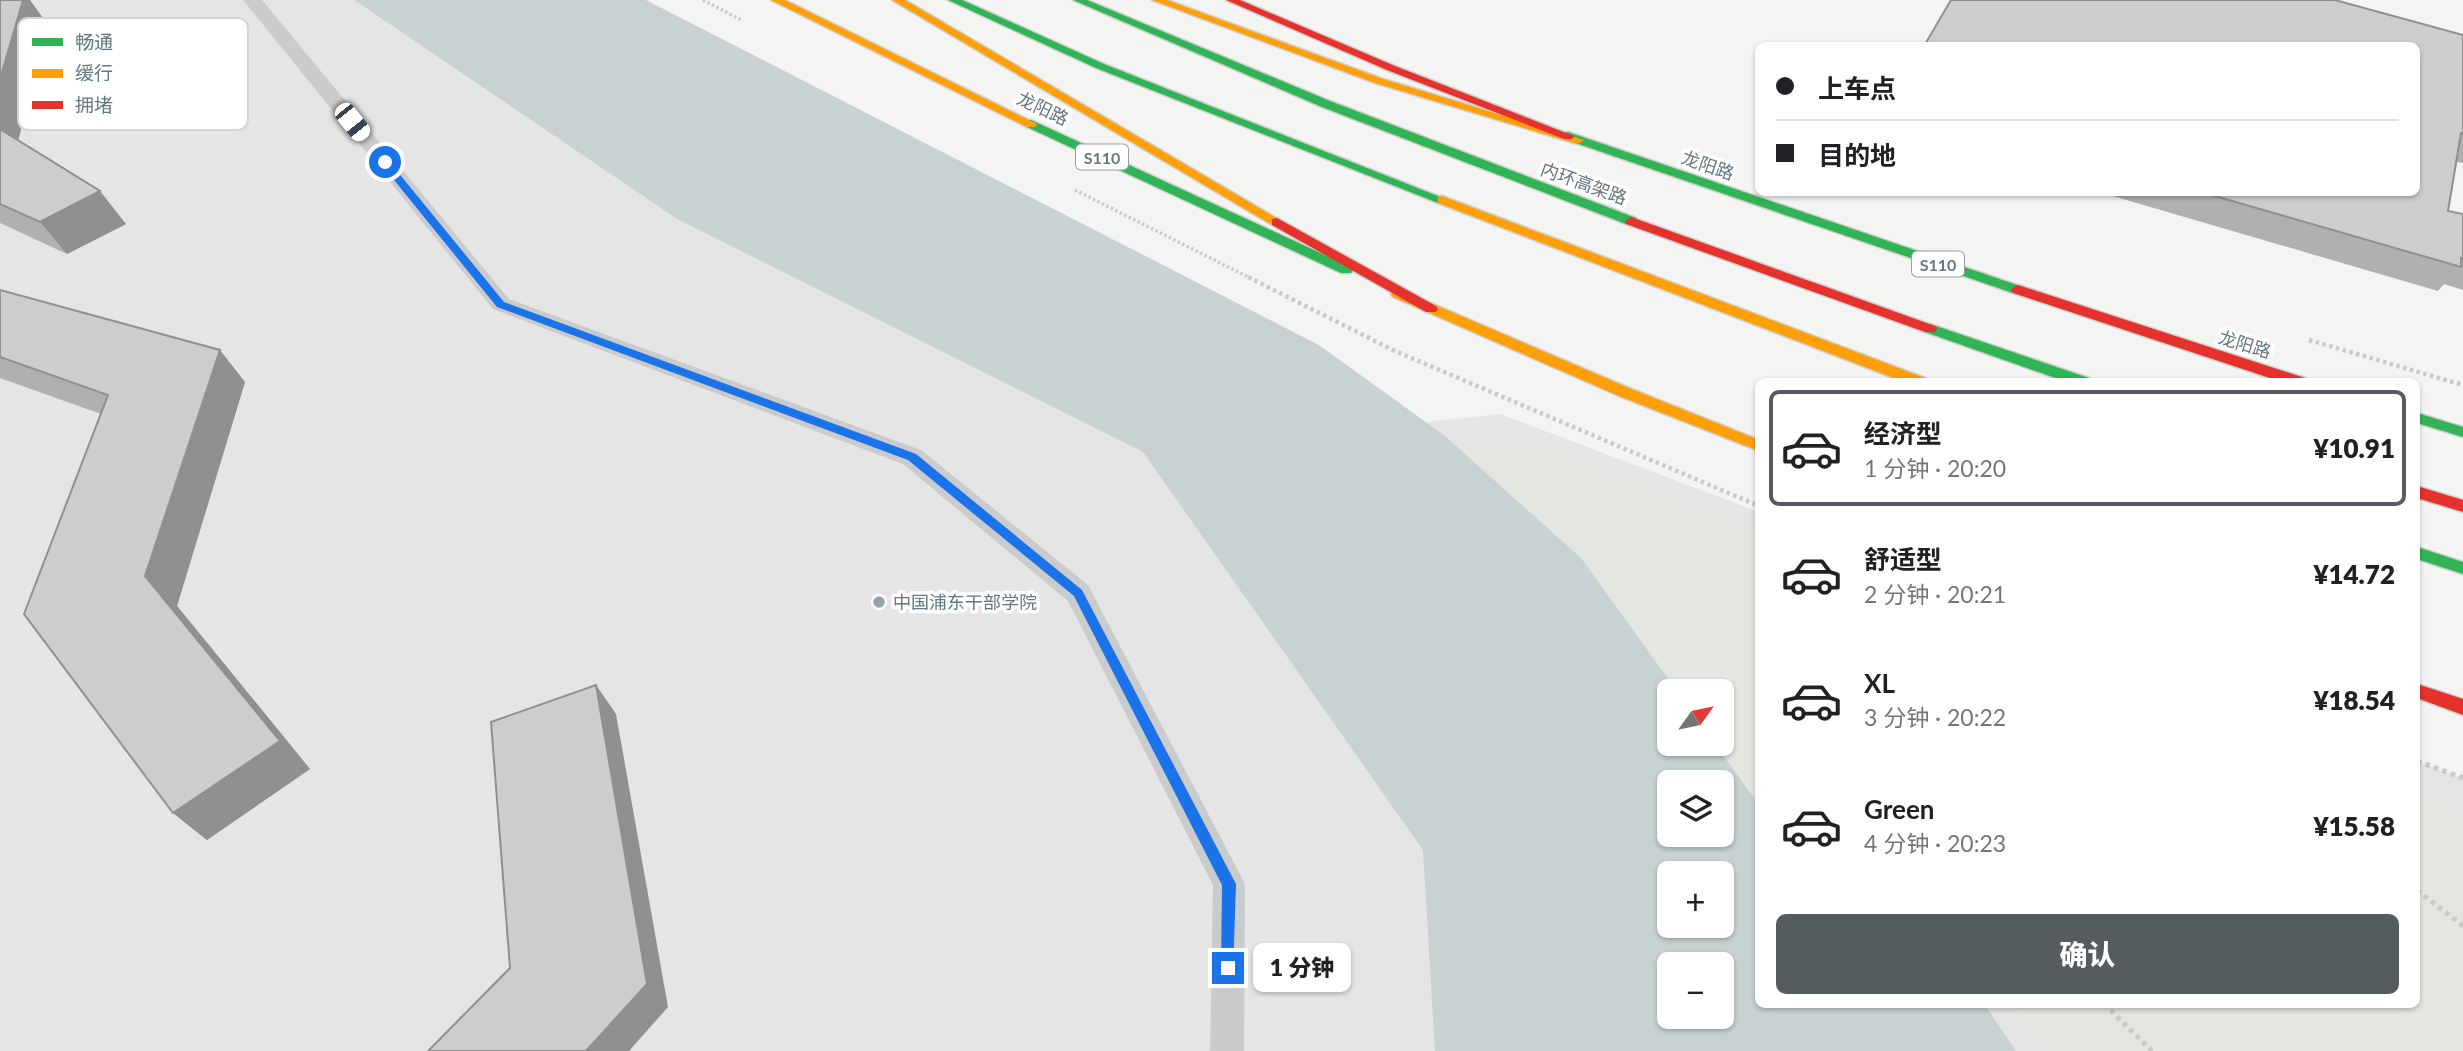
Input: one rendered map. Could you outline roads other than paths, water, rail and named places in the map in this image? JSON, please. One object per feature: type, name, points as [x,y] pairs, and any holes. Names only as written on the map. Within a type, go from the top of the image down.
[{"type":"main road","name":"龙阳路","points":[[776,0],[939,82],[1431,309],[1624,392],[1755,444]]},
{"type":"main road","points":[[897,0],[1157,155],[1431,309]]},
{"type":"main road","points":[[953,0],[1100,66],[1258,130],[1909,378]]},
{"type":"main road","name":"内环高架路","points":[[1078,0],[1472,162],[1725,256],[2073,378]]},
{"type":"main road","points":[[1157,0],[1379,81],[1578,140]]},
{"type":"main road","name":"龙阳路","points":[[1231,0],[1417,78],[1578,140],[1952,269],[2288,378]]},
{"type":"main road","points":[[2420,419],[2463,432]]},
{"type":"main road","points":[[2420,493],[2463,506]]},
{"type":"main road","points":[[2420,554],[2463,568]]},
{"type":"main road","points":[[2420,692],[2463,707]]},
{"type":"lane","points":[[252,0],[500,304],[912,457],[1078,593],[1229,884],[1227,1051]]},
{"type":"place","name":"中国浦东干部学院","points":[[879,602]]}]
